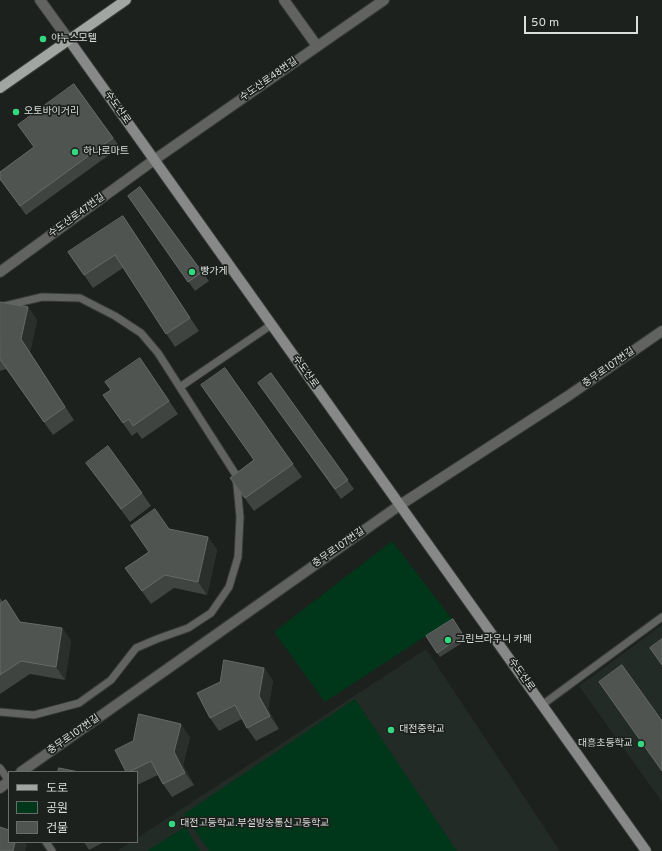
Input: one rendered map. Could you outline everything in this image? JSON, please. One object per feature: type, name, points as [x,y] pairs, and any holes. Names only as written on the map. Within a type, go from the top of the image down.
[{"type":"main road","points":[[0,88],[126,0]]},
{"type":"main road","name":"수도산로","points":[[69,40],[646,851]]},
{"type":"street","points":[[40,0],[69,40]]},
{"type":"street","points":[[284,0],[317,46]]},
{"type":"street","name":"수도산로48번길","points":[[154,160],[384,0]]},
{"type":"street","name":"수도산로47번길","points":[[0,272],[154,160]]},
{"type":"street","name":"충무로107번길","points":[[22,771],[400,505],[568,396],[662,331]]},
{"type":"street","points":[[0,788],[8,782]]},
{"type":"lane","points":[[0,307],[42,297],[80,298],[115,316],[141,333],[158,353],[236,475],[240,517],[238,557],[229,587],[211,613],[188,628],[157,638],[136,648],[111,680],[79,703],[34,715],[0,712]]},
{"type":"lane","points":[[180,387],[272,325]]},
{"type":"lane","points":[[542,705],[662,617]]},
{"type":"lane","points":[[0,768],[8,780]]},
{"type":"shaded area","name":"대흥초등학교","points":[[662,625],[662,802],[579,686]]},
{"type":"shaded area","name":"대전중학교","points":[[426,649],[560,851],[117,851],[129,843],[138,843],[138,837]]},
{"type":"green space","points":[[392,541],[452,619],[325,702],[274,632]]},
{"type":"green space","points":[[355,699],[457,851],[209,851],[184,814]]},
{"type":"green space","points":[[185,827],[200,851],[147,851]]},
{"type":"building","name":"하나로마트","points":[[74,84],[113,138],[20,206],[0,179],[0,172],[34,147],[18,125]]},
{"type":"building","points":[[140,187],[202,272],[188,282],[128,196]]},
{"type":"building","points":[[123,216],[190,318],[166,334],[115,255],[84,275],[68,252]]},
{"type":"building","points":[[0,302],[28,307],[21,339],[65,407],[44,422],[0,359]]},
{"type":"building","points":[[140,358],[169,401],[133,426],[129,419],[123,423],[103,395],[111,390],[105,382]]},
{"type":"building","points":[[225,368],[293,464],[245,498],[230,478],[254,460],[201,385]]},
{"type":"building","points":[[271,373],[348,480],[335,489],[258,383]]},
{"type":"building","points":[[108,446],[142,493],[121,509],[86,463]]},
{"type":"building","points":[[155,509],[169,529],[208,537],[198,582],[165,575],[142,591],[125,568],[149,552],[131,526]]},
{"type":"building","points":[[6,600],[20,622],[62,628],[56,667],[21,661],[0,675],[0,604]]},
{"type":"building","name":"그린브라우니 카페","points":[[453,619],[463,635],[437,653],[426,636]]},
{"type":"building","points":[[662,639],[662,665],[650,648]]},
{"type":"building","points":[[224,660],[264,668],[259,696],[270,716],[247,728],[235,705],[210,718],[197,693],[220,682]]},
{"type":"building","points":[[622,665],[662,721],[662,771],[599,682]]},
{"type":"building","points":[[139,714],[181,724],[174,752],[185,773],[163,784],[151,761],[131,771],[126,771],[115,750],[133,741]]},
{"type":"building","points":[[59,768],[74,771],[58,771]]},
{"type":"building","points":[[0,827],[8,830],[8,843],[15,843],[13,851],[0,851]]},
{"type":"place","name":"야누스모텔","points":[[43,39]]},
{"type":"place","name":"오토바이거리","points":[[16,112]]},
{"type":"place","name":"하나로마트","points":[[75,152]]},
{"type":"place","name":"빵가게","points":[[192,272]]},
{"type":"place","name":"그린브라우니 카페","points":[[448,640]]},
{"type":"place","name":"대전중학교","points":[[391,730]]},
{"type":"place","name":"대흥초등학교","points":[[641,744]]},
{"type":"place","name":"대전고등학교.부설방송통신고등학교","points":[[172,824]]}]
